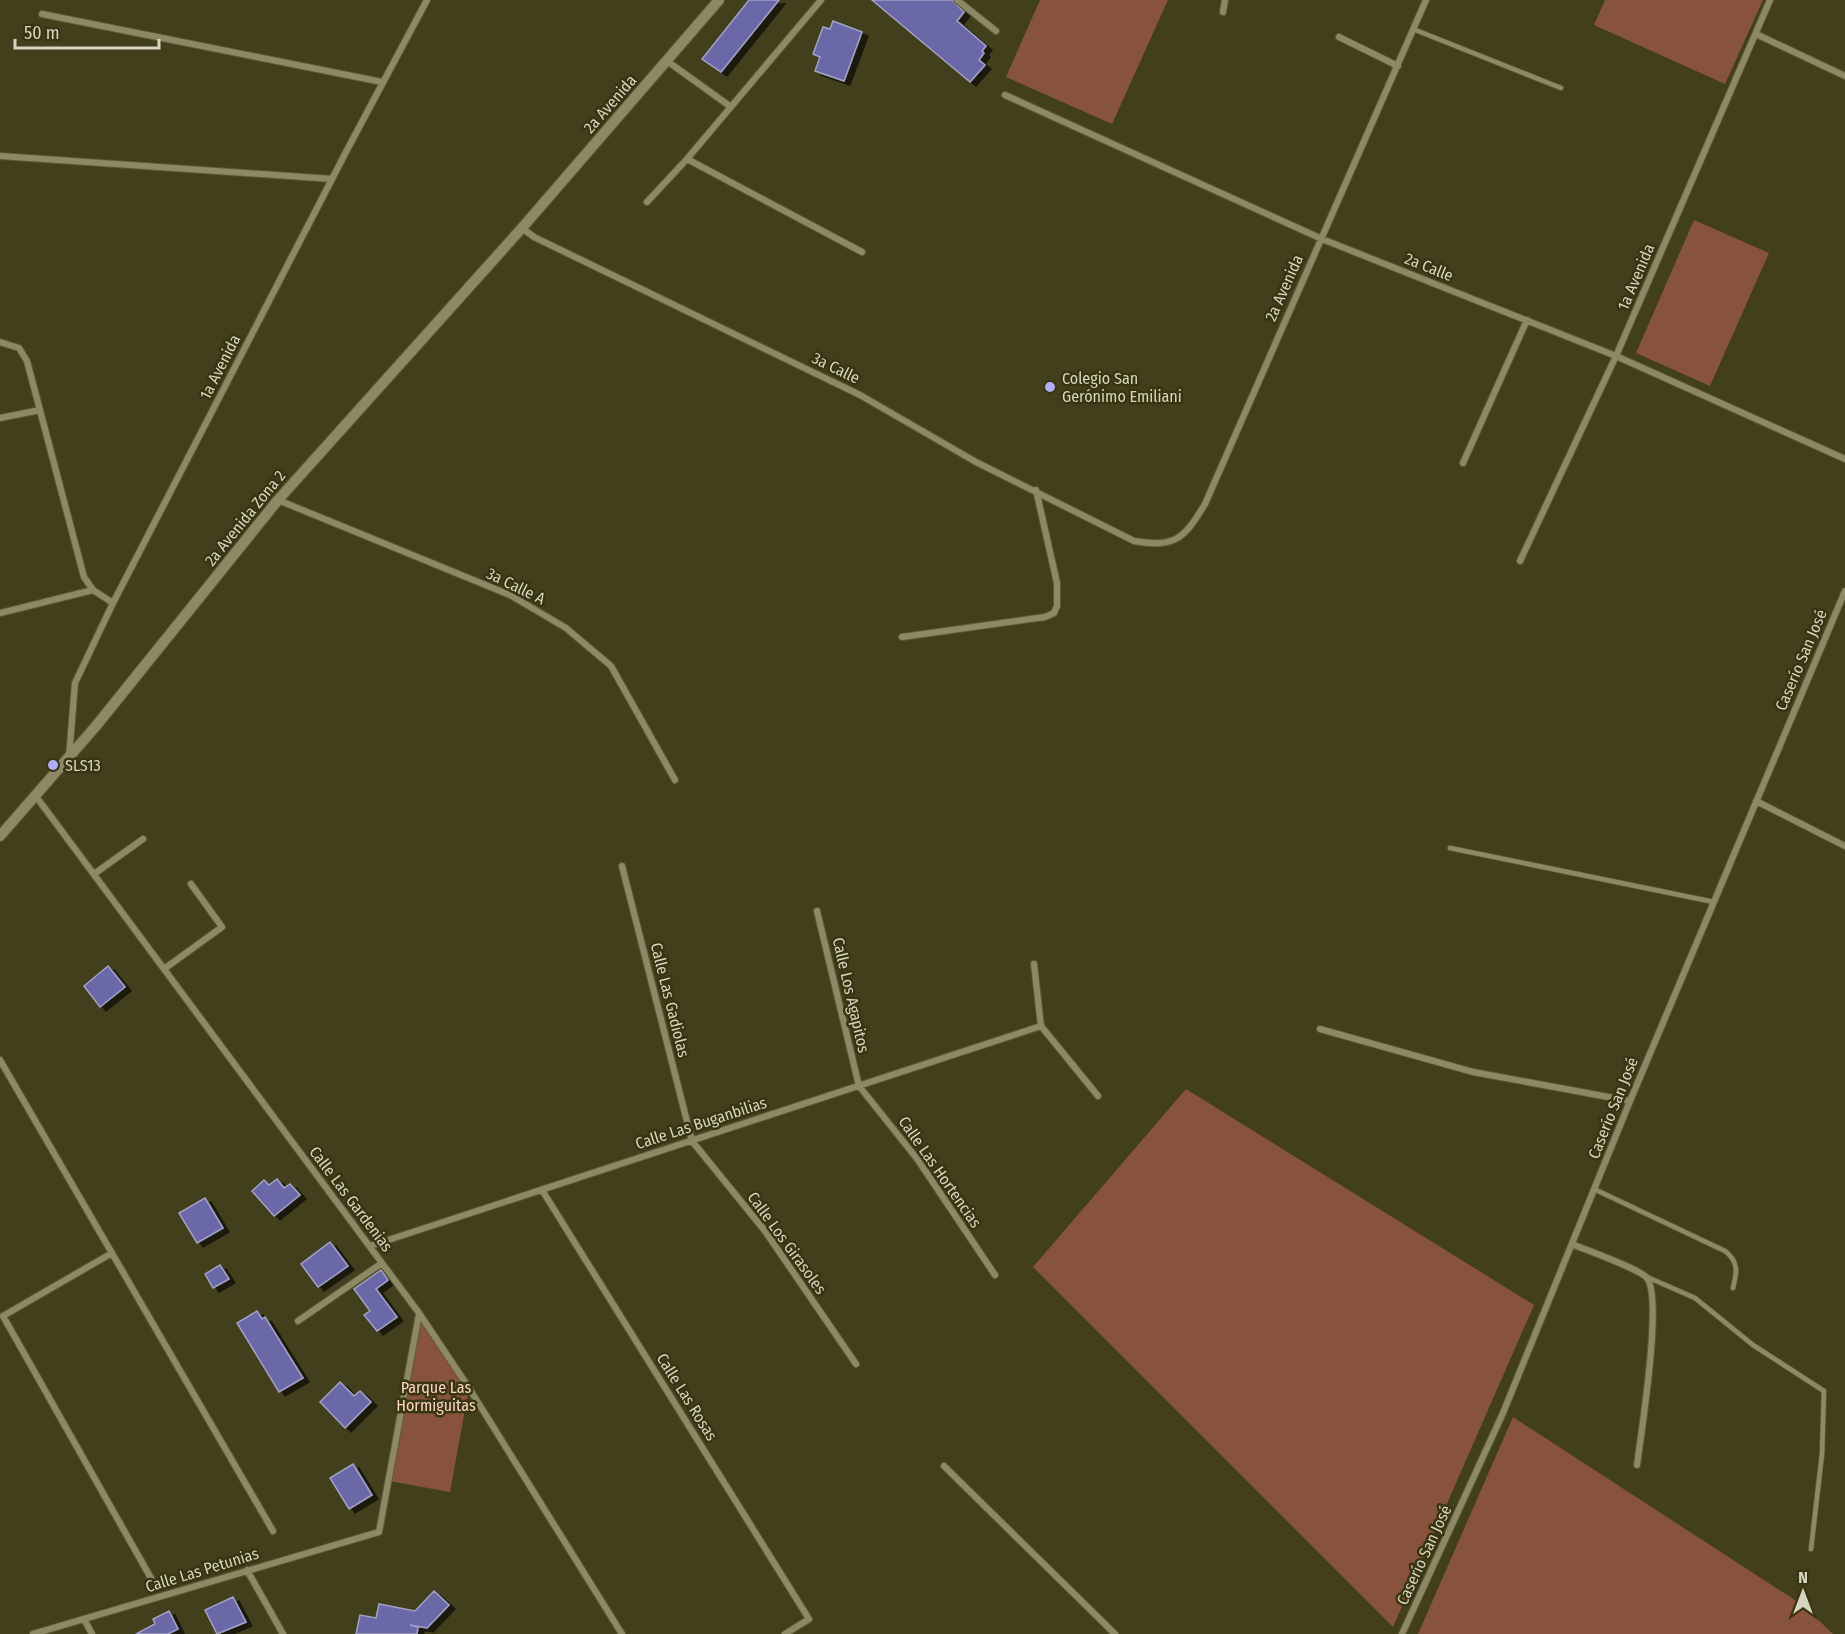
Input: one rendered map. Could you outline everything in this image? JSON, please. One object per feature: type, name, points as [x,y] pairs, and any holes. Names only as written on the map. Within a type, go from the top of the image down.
[{"type":"street","name":"1a Avenida","points":[[69,757],[75,683],[113,603],[382,82],[427,0]]},
{"type":"street","name":"2a Avenida","points":[[522,228],[719,0]]},
{"type":"street","points":[[647,202],[687,159],[820,0]]},
{"type":"street","points":[[957,0],[996,32]]},
{"type":"street","points":[[1224,12],[1225,0]]},
{"type":"street","name":"2a Avenida","points":[[1134,541],[1156,544],[1177,541],[1191,527],[1210,494],[1426,0]]},
{"type":"street","name":"1a Avenida","points":[[1520,561],[1616,356],[1770,0]]},
{"type":"street","points":[[42,14],[382,82]]},
{"type":"street","points":[[1755,34],[1845,76]]},
{"type":"street","points":[[1340,37],[1398,66]]},
{"type":"street","points":[[667,60],[731,107]]},
{"type":"street","name":"2a Calle","points":[[1005,95],[1322,239],[1616,356],[1845,459]]},
{"type":"street","points":[[0,156],[332,179]]},
{"type":"street","points":[[687,159],[862,252]]},
{"type":"street","name":"3a Calle","points":[[522,228],[534,237],[860,395],[976,462],[1134,541]]},
{"type":"street","name":"2a Avenida Zona 2","points":[[0,836],[69,757],[278,500],[522,228]]},
{"type":"street","points":[[1463,463],[1527,320]]},
{"type":"street","points":[[0,342],[19,348],[27,361],[84,577],[93,590],[113,603]]},
{"type":"street","points":[[0,418],[40,410]]},
{"type":"street","points":[[902,637],[1045,617],[1054,613],[1058,606],[1058,583],[1036,490]]},
{"type":"street","name":"3a Calle A","points":[[278,500],[510,595],[566,628],[611,666],[675,780]]},
{"type":"street","points":[[0,613],[93,590]]},
{"type":"street","name":"Caserío San José","points":[[1403,1634],[1503,1413],[1630,1101],[1845,591]]},
{"type":"street","name":"Calle Las Gardenias","points":[[35,795],[419,1313],[469,1388],[622,1634]]},
{"type":"street","points":[[1756,801],[1845,846]]},
{"type":"street","points":[[94,874],[143,839]]},
{"type":"street","name":"Calle Las Gadiolas","points":[[622,866],[692,1141]]},
{"type":"street","points":[[164,969],[222,927],[191,884]]},
{"type":"street","name":"Calle Los Agapitos","points":[[817,911],[859,1086]]},
{"type":"street","points":[[1034,964],[1041,1026],[1098,1096]]},
{"type":"street","name":"Calle Las Buganbilias","points":[[370,1246],[1041,1026]]},
{"type":"street","points":[[1320,1029],[1473,1072],[1630,1101]]},
{"type":"street","points":[[0,1060],[273,1531]]},
{"type":"street","name":"Calle Las Hortencias","points":[[859,1086],[918,1160],[995,1275]]},
{"type":"street","name":"Calle Los Girasoles","points":[[692,1141],[765,1231],[856,1364]]},
{"type":"street","name":"Calle Las Rosas","points":[[542,1190],[809,1619],[785,1634]]},
{"type":"street","points":[[1572,1244],[1647,1277],[1653,1292],[1650,1357],[1637,1465]]},
{"type":"street","points":[[112,1253],[3,1316],[152,1580]]},
{"type":"street","points":[[298,1321],[382,1263]]},
{"type":"street","name":"Calle Las Petunias","points":[[33,1634],[379,1532],[419,1313]]},
{"type":"street","points":[[944,1466],[1115,1634]]},
{"type":"street","points":[[247,1570],[282,1634]]},
{"type":"street","points":[[84,1619],[92,1634]]},
{"type":"lane","points":[[1413,29],[1561,88]]},
{"type":"lane","points":[[1450,848],[1714,902]]},
{"type":"lane","points":[[1594,1189],[1725,1251],[1734,1258],[1736,1265],[1733,1288]]},
{"type":"lane","points":[[1647,1277],[1695,1298],[1753,1345],[1824,1391],[1822,1454],[1811,1549]]},
{"type":"green space","points":[[1040,0],[1168,0],[1112,124],[1006,77]]},
{"type":"green space","points":[[1605,0],[1763,0],[1725,84],[1594,25]]},
{"type":"green space","points":[[1694,220],[1769,253],[1710,386],[1636,353]]},
{"type":"green space","points":[[1186,1089],[1534,1305],[1393,1627],[1033,1267]]},
{"type":"green space","name":"Parque Las Hormiguitas","points":[[419,1313],[469,1388],[450,1492],[389,1481]]},
{"type":"green space","points":[[1513,1417],[1804,1606],[1833,1634],[1418,1634]]},
{"type":"building","points":[[749,0],[779,0],[721,72],[702,59]]},
{"type":"building","points":[[872,0],[952,0],[964,12],[957,21],[986,46],[979,60],[985,65],[970,82]]},
{"type":"building","points":[[833,21],[862,32],[844,81],[815,71],[820,57],[813,54],[823,27],[830,29]]},
{"type":"building","points":[[108,966],[125,987],[100,1007],[84,986]]},
{"type":"building","points":[[277,1179],[284,1188],[290,1184],[300,1195],[274,1216],[252,1191],[264,1180],[269,1185]]},
{"type":"building","points":[[205,1198],[223,1228],[197,1243],[179,1213]]},
{"type":"building","points":[[330,1242],[348,1266],[318,1287],[301,1264]]},
{"type":"building","points":[[220,1265],[229,1279],[213,1288],[205,1274]]},
{"type":"building","points":[[381,1270],[388,1280],[376,1289],[397,1317],[377,1331],[364,1315],[370,1311],[354,1289]]},
{"type":"building","points":[[257,1311],[262,1319],[265,1317],[303,1378],[279,1392],[237,1323]]},
{"type":"building","points":[[340,1382],[354,1396],[360,1391],[371,1402],[345,1428],[320,1402]]},
{"type":"building","points":[[353,1464],[372,1495],[349,1509],[330,1478]]},
{"type":"building","points":[[434,1591],[449,1605],[427,1628],[410,1625],[418,1627],[417,1634],[356,1634],[360,1615],[376,1618],[379,1604],[415,1611]]},
{"type":"building","points":[[233,1597],[246,1622],[217,1634],[205,1610]]},
{"type":"building","points":[[169,1611],[178,1629],[168,1634],[136,1634],[155,1624],[153,1619]]},
{"type":"place","name":"Colegio San Gerónimo Emiliani","points":[[1050,387]]},
{"type":"place","name":"SLS13","points":[[53,765]]}]
